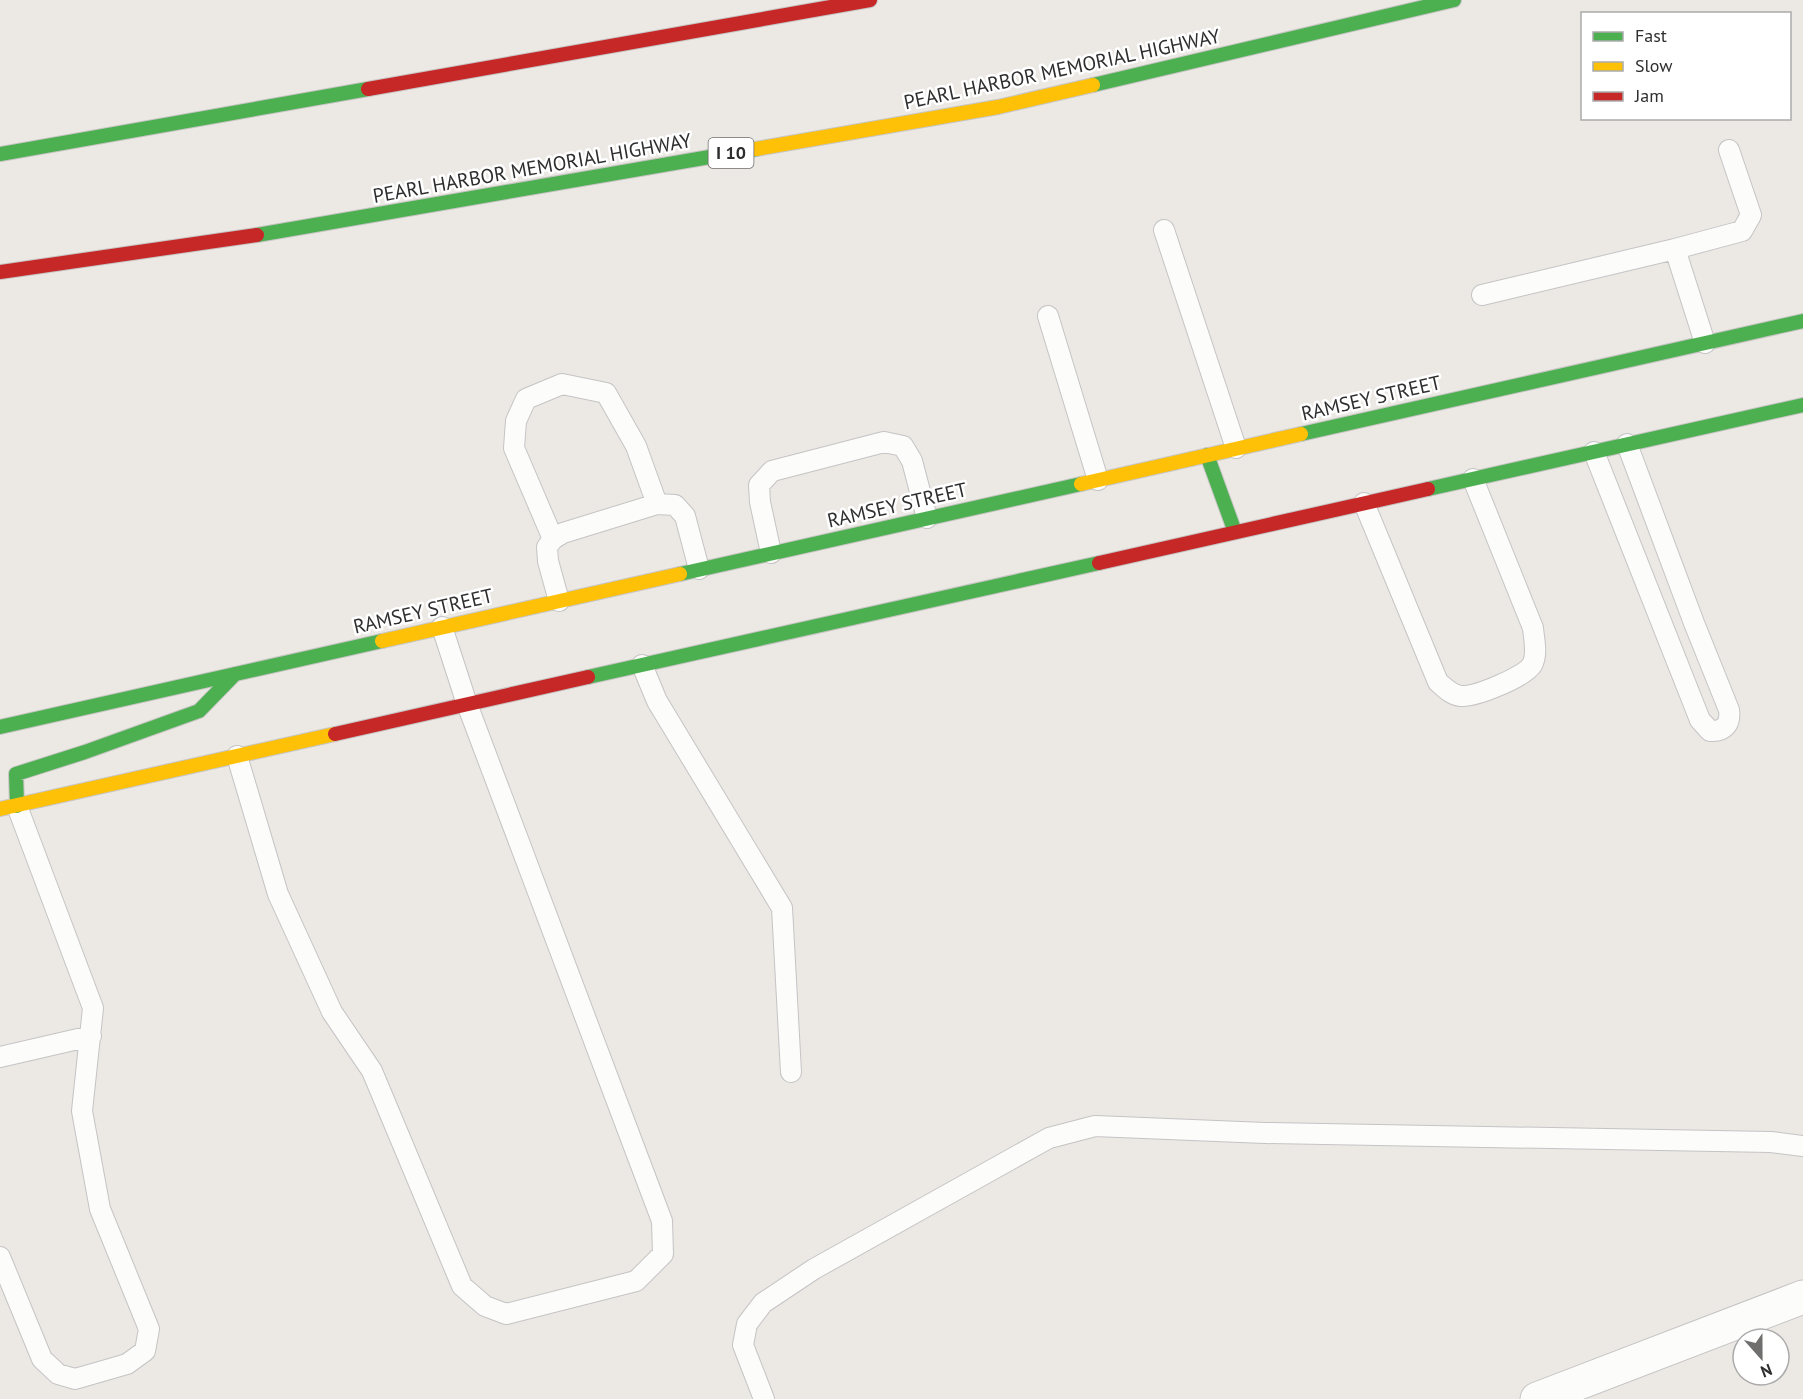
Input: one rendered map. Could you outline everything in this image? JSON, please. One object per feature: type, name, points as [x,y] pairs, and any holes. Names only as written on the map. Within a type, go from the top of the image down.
[{"type":"main road","points":[[3,153],[870,0]]},
{"type":"main road","name":"PEARL HARBOR MEMORIAL HIGHWAY","points":[[0,272],[294,229],[998,107],[1454,0]]},
{"type":"main road","name":"RAMSEY STREET","points":[[0,727],[1803,321]]},
{"type":"main road","points":[[236,674],[199,711],[86,752],[16,774],[8,807],[1803,405]]},
{"type":"main road","points":[[1207,455],[1235,532]]},
{"type":"street","points":[[1537,1399],[1803,1297]]},
{"type":"lane","points":[[1482,295],[1742,231],[1751,216],[1730,150]]},
{"type":"lane","points":[[1164,230],[1236,448]]},
{"type":"lane","points":[[1675,249],[1705,343]]},
{"type":"lane","points":[[1048,316],[1098,480]]},
{"type":"lane","points":[[553,539],[514,448],[516,421],[526,399],[562,384],[606,393],[636,446],[657,504]]},
{"type":"lane","points":[[771,553],[760,502],[759,485],[772,471],[884,442],[903,446],[912,461],[927,518]]},
{"type":"lane","points":[[1594,452],[1700,720],[1710,731],[1724,729],[1728,724],[1729,710],[1627,444]]},
{"type":"lane","points":[[1364,503],[1438,682],[1447,691],[1459,696],[1473,695],[1524,673],[1533,663],[1535,652],[1533,628],[1473,479]]},
{"type":"lane","points":[[559,601],[548,561],[547,547],[553,539],[563,533],[657,504],[675,505],[685,516],[699,569]]},
{"type":"lane","points":[[237,756],[278,894],[332,1012],[372,1071],[462,1286],[485,1306],[506,1314],[636,1281],[663,1254],[662,1221],[467,704],[442,627]]},
{"type":"lane","points":[[642,665],[657,701],[782,908],[791,1072]]},
{"type":"lane","points":[[0,1257],[42,1359],[58,1374],[75,1378],[128,1364],[146,1352],[149,1329],[100,1209],[82,1111],[93,1008],[8,807]]},
{"type":"lane","points":[[0,1058],[91,1036]]},
{"type":"lane","points":[[764,1399],[743,1345],[747,1324],[763,1303],[814,1269],[1049,1138],[1095,1126],[1265,1133],[1771,1142],[1803,1146]]},
{"type":"traffic: fast","points":[[1093,85],[1454,0]]},
{"type":"traffic: fast","points":[[0,154],[368,89]]},
{"type":"traffic: fast","points":[[257,235],[756,149]]},
{"type":"traffic: fast","points":[[1301,434],[1803,321]]},
{"type":"traffic: fast","points":[[1428,489],[1803,405]]},
{"type":"traffic: fast","points":[[1207,455],[1235,532]]},
{"type":"traffic: fast","points":[[680,574],[1081,484]]},
{"type":"traffic: fast","points":[[588,677],[1099,563]]},
{"type":"traffic: fast","points":[[0,727],[382,641]]},
{"type":"traffic: fast","points":[[17,806],[16,774],[199,711],[235,674]]},
{"type":"traffic: slow","points":[[756,149],[998,107],[1093,85]]},
{"type":"traffic: slow","points":[[1081,484],[1301,434]]},
{"type":"traffic: slow","points":[[382,641],[680,574]]},
{"type":"traffic: slow","points":[[0,809],[335,734]]},
{"type":"traffic: jam","points":[[368,89],[870,0]]},
{"type":"traffic: jam","points":[[0,272],[257,235]]},
{"type":"traffic: jam","points":[[1099,563],[1428,489]]},
{"type":"traffic: jam","points":[[335,734],[588,677]]}]
